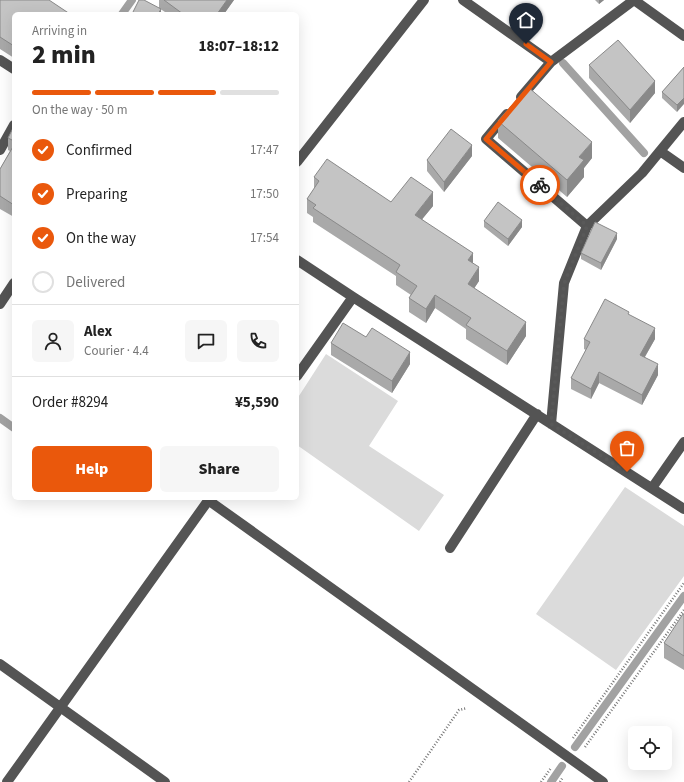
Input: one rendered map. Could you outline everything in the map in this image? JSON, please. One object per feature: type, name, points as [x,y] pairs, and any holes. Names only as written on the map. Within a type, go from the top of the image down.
[{"type":"street","points":[[299,159],[424,0]]},
{"type":"street","points":[[463,0],[551,62]]},
{"type":"street","points":[[587,226],[486,139],[551,62],[634,0],[684,36]]},
{"type":"street","points":[[0,60],[12,68]]},
{"type":"street","points":[[551,424],[564,284],[587,226],[642,173],[684,122]]},
{"type":"street","points":[[0,150],[12,129]]},
{"type":"street","points":[[660,151],[684,168]]},
{"type":"street","points":[[299,261],[684,508]]},
{"type":"street","points":[[0,304],[12,286]]},
{"type":"street","points":[[299,373],[353,297]]},
{"type":"street","points":[[450,548],[538,414]]},
{"type":"street","points":[[652,488],[684,442]]},
{"type":"street","points":[[7,782],[208,500]]},
{"type":"street","points":[[210,500],[603,782]]},
{"type":"street","points":[[0,664],[165,782]]},
{"type":"path","points":[[541,782],[684,583]]},
{"type":"path","points":[[560,782],[684,610]]},
{"type":"path","points":[[409,782],[459,710],[488,699]]},
{"type":"shaded area","points":[[326,354],[398,401],[369,446],[444,495],[419,531],[299,446],[299,396]]},
{"type":"shaded area","points":[[625,487],[684,526],[684,576],[616,670],[536,614]]},
{"type":"building","points":[[0,0],[49,0],[67,12],[12,12],[12,45],[0,37]]},
{"type":"building","points":[[139,0],[144,0],[161,9],[159,12],[133,12]]},
{"type":"building","points":[[164,0],[227,0],[218,12],[180,12]]},
{"type":"building","points":[[618,40],[655,81],[630,110],[589,65]]},
{"type":"building","points":[[684,67],[684,98],[677,105],[662,92]]},
{"type":"building","points":[[528,87],[592,142],[579,157],[584,160],[567,180],[498,121]]},
{"type":"building","points":[[451,129],[472,145],[444,182],[427,160]]},
{"type":"building","points":[[12,130],[12,140],[8,138]]},
{"type":"building","points":[[12,148],[12,204],[0,196],[0,169]]},
{"type":"building","points":[[327,159],[391,202],[411,177],[433,192],[415,215],[473,253],[468,260],[479,267],[468,284],[526,322],[507,351],[466,325],[471,318],[435,295],[426,309],[409,298],[417,286],[396,272],[400,265],[313,208],[316,205],[307,199],[319,181],[314,177]]},
{"type":"building","points":[[498,202],[522,220],[508,239],[484,221]]},
{"type":"building","points":[[595,222],[617,233],[601,263],[581,253]]},
{"type":"building","points":[[605,299],[629,312],[628,314],[655,328],[640,355],[658,364],[642,395],[599,372],[591,389],[571,378],[590,342],[584,339]]},
{"type":"building","points":[[343,323],[366,337],[372,328],[410,352],[392,381],[331,343]]},
{"type":"building","points":[[684,614],[684,656],[664,643]]},
{"type":"waterway","points":[[123,12],[132,0]]},
{"type":"waterway","points":[[563,63],[644,153]]},
{"type":"waterway","points":[[0,418],[12,427]]},
{"type":"waterway","points":[[575,747],[684,596]]},
{"type":"waterway","points":[[551,782],[562,766]]},
{"type":"way so far","points":[[540,185],[587,226],[564,284],[551,424],[627,472]]},
{"type":"route","points":[[526,44],[551,62],[486,139],[540,185]]}]
